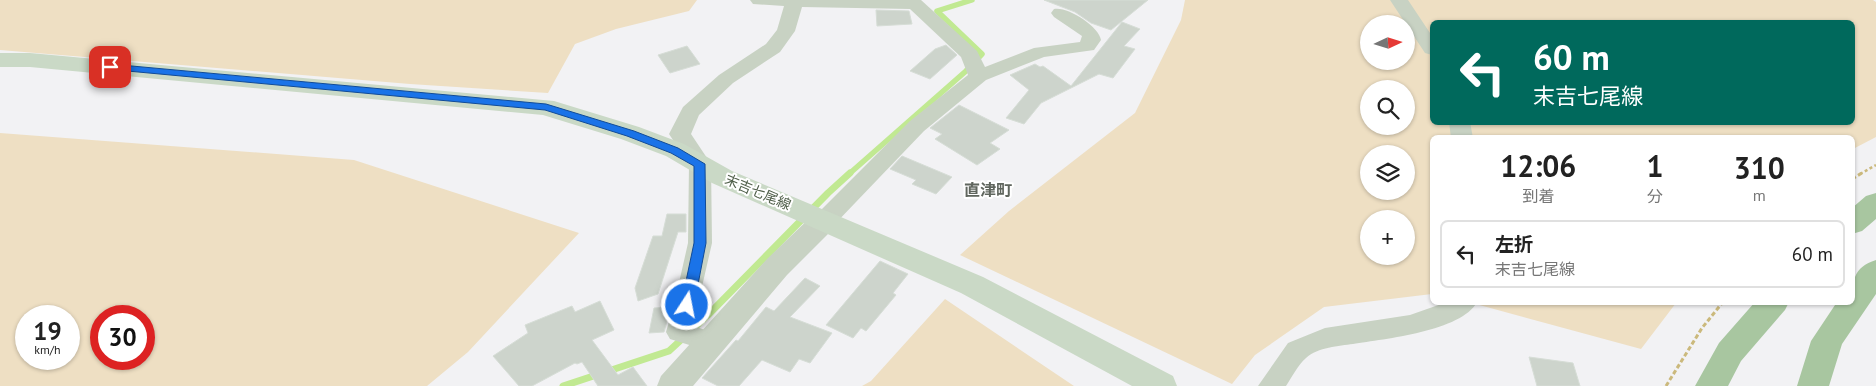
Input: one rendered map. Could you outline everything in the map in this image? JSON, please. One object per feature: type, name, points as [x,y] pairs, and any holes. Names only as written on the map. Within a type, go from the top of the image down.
[{"type":"highway","points":[[1855,221],[1876,203]]},
{"type":"highway","points":[[1855,301],[1876,271]]},
{"type":"highway","points":[[1711,386],[1730,352],[1771,305]]},
{"type":"highway","points":[[1813,386],[1827,341],[1852,305]]},
{"type":"main road","name":"末吉七尾線","points":[[0,60],[30,60],[546,107],[630,133],[675,150],[722,176],[972,285],[1160,386]]},
{"type":"street","points":[[759,0],[794,2],[918,2],[970,55],[979,76]]},
{"type":"street","points":[[1399,0],[1430,46]]},
{"type":"street","points":[[712,342],[678,332],[687,305],[700,243],[700,164],[680,134],[690,112],[726,79],[773,48],[786,31],[794,2]]},
{"type":"street","points":[[674,386],[777,266],[917,126],[979,76],[1041,52],[1078,48],[1086,46],[1092,40],[1091,34],[1060,13]]},
{"type":"street","points":[[1271,386],[1297,350],[1325,338],[1410,325],[1452,312],[1462,305]]},
{"type":"path","points":[[1855,177],[1876,165]]},
{"type":"path","points":[[1666,386],[1702,328],[1721,305]]},
{"type":"shaded area","points":[[0,0],[697,0],[689,11],[616,29],[575,44],[548,93],[410,84],[0,50]]},
{"type":"shaded area","points":[[1185,0],[1873,0],[1876,2],[1876,137],[1855,148],[1855,135],[1430,135],[1430,294],[1324,307],[1255,355],[1232,384],[960,255],[1009,211],[1135,113],[1181,20]]},
{"type":"shaded area","points":[[0,133],[354,160],[579,233],[468,352],[427,386],[0,386]]},
{"type":"shaded area","points":[[945,299],[1074,386],[862,386],[871,381]]},
{"type":"shaded area","points":[[1479,305],[1674,305],[1641,349]]},
{"type":"building","points":[[1044,0],[1148,0],[1111,30],[1091,23],[1075,12]]},
{"type":"building","points":[[876,10],[909,11],[912,24],[877,26]]},
{"type":"building","points":[[1122,22],[1140,29],[1124,46],[1135,49],[1113,78],[1099,74],[1041,103],[1024,124],[1006,118],[1029,90],[1010,75],[1035,64],[1040,67],[1043,66],[1071,86]]},
{"type":"building","points":[[946,45],[957,55],[930,79],[910,71],[935,49]]},
{"type":"building","points":[[687,46],[700,64],[670,73],[658,55]]},
{"type":"building","points":[[959,105],[1009,130],[990,143],[1000,149],[977,165],[935,139],[942,134],[930,128]]},
{"type":"building","points":[[902,156],[952,177],[936,194],[912,184],[916,180],[890,169]]},
{"type":"building","points":[[667,214],[686,214],[686,232],[678,232],[658,294],[638,301],[635,288],[653,236],[662,236]]},
{"type":"building","points":[[880,261],[908,274],[893,293],[896,295],[866,331],[861,328],[853,338],[826,325]]},
{"type":"building","points":[[805,278],[820,286],[790,317],[832,333],[810,363],[799,359],[790,372],[762,360],[739,386],[718,386],[702,378],[736,340],[738,341],[766,307],[774,311]]},
{"type":"building","points":[[600,301],[614,330],[592,340],[618,375],[633,367],[647,386],[598,386],[582,362],[575,363],[532,386],[519,386],[493,356],[528,333],[525,325],[572,306],[575,312]]},
{"type":"building","points":[[671,307],[664,332],[649,333],[654,308]]},
{"type":"building","points":[[1529,357],[1573,363],[1580,386],[1537,386]]},
{"type":"waterway","points":[[849,174],[966,71],[982,54],[937,11],[972,0]]},
{"type":"waterway","points":[[563,386],[669,351],[708,315],[850,173]]},
{"type":"district","name":"直津町","points":[[988,190]]},
{"type":"route","points":[[110,67],[546,107],[630,133],[675,150],[700,164],[700,243],[687,305]]}]
